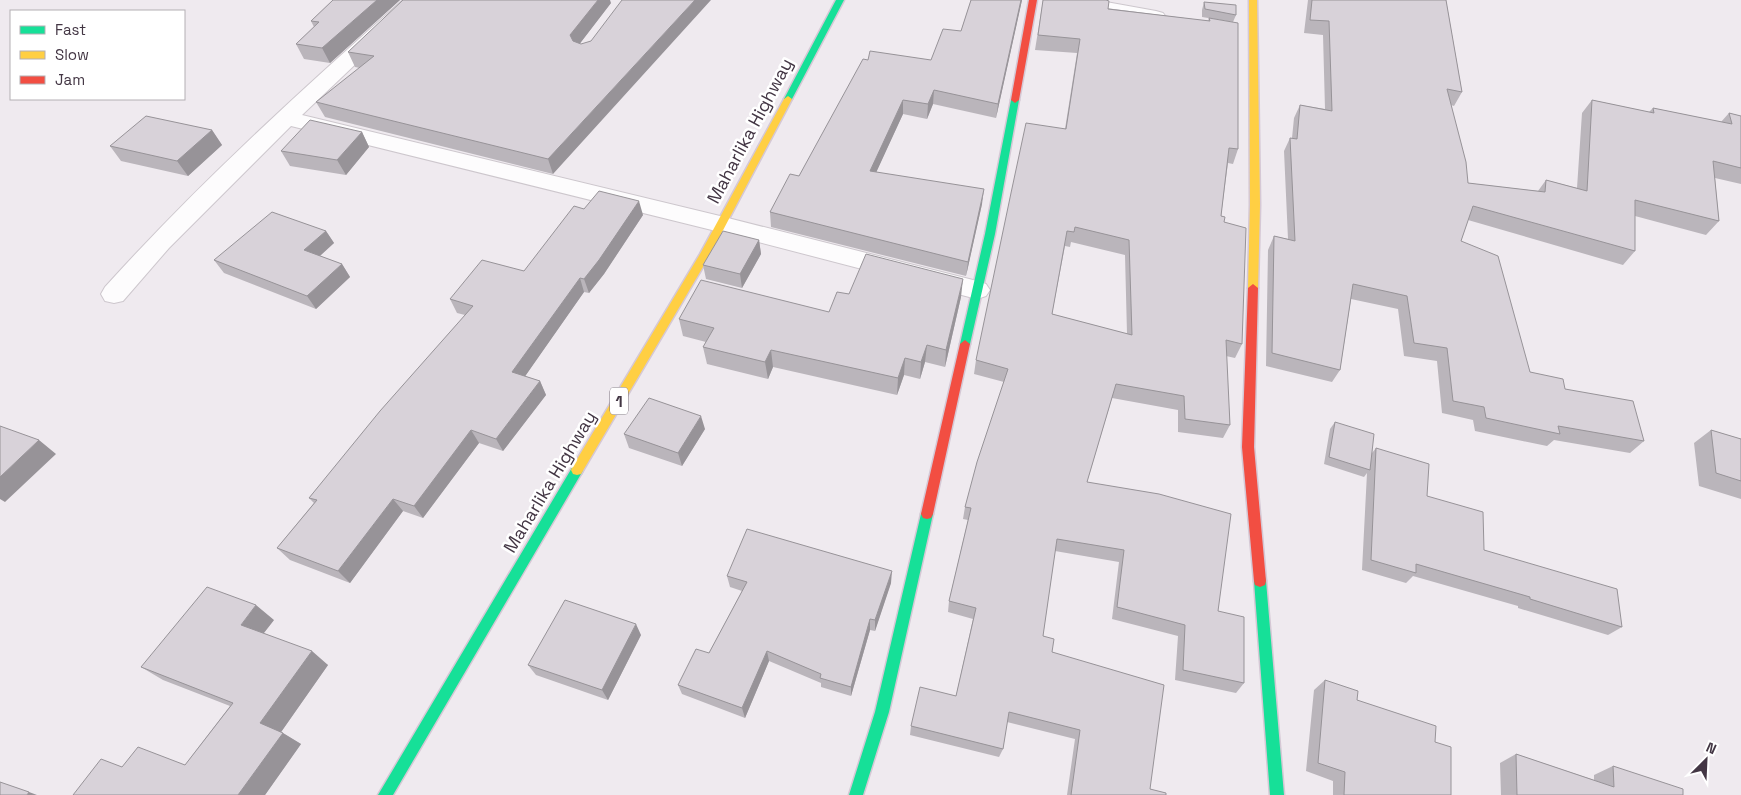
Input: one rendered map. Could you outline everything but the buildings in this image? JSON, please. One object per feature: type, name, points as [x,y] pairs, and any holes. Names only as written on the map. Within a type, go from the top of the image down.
[{"type":"main road","name":"Maharlika Highway","points":[[385,795],[705,255],[840,0]]},
{"type":"main road","points":[[856,795],[882,712],[977,290],[1004,166],[1033,0]]},
{"type":"main road","points":[[1253,0],[1255,205],[1248,447],[1277,795]]},
{"type":"street","points":[[114,294],[160,242],[340,66],[414,0]]},
{"type":"street","points":[[1065,0],[1178,20]]},
{"type":"street","points":[[1235,31],[1254,34]]},
{"type":"street","points":[[287,118],[720,224],[977,290]]},
{"type":"traffic: fast","points":[[788,99],[840,0]]},
{"type":"traffic: fast","points":[[965,344],[990,234],[1015,100]]},
{"type":"traffic: fast","points":[[385,795],[577,470]]},
{"type":"traffic: fast","points":[[856,795],[882,712],[927,514]]},
{"type":"traffic: fast","points":[[1260,581],[1277,795]]},
{"type":"traffic: slow","points":[[1253,0],[1255,205],[1253,288]]},
{"type":"traffic: slow","points":[[577,470],[705,255],[788,99]]},
{"type":"traffic: jam","points":[[1015,100],[1033,0]]},
{"type":"traffic: jam","points":[[1253,288],[1248,447],[1260,581]]},
{"type":"traffic: jam","points":[[927,514],[965,344]]}]
